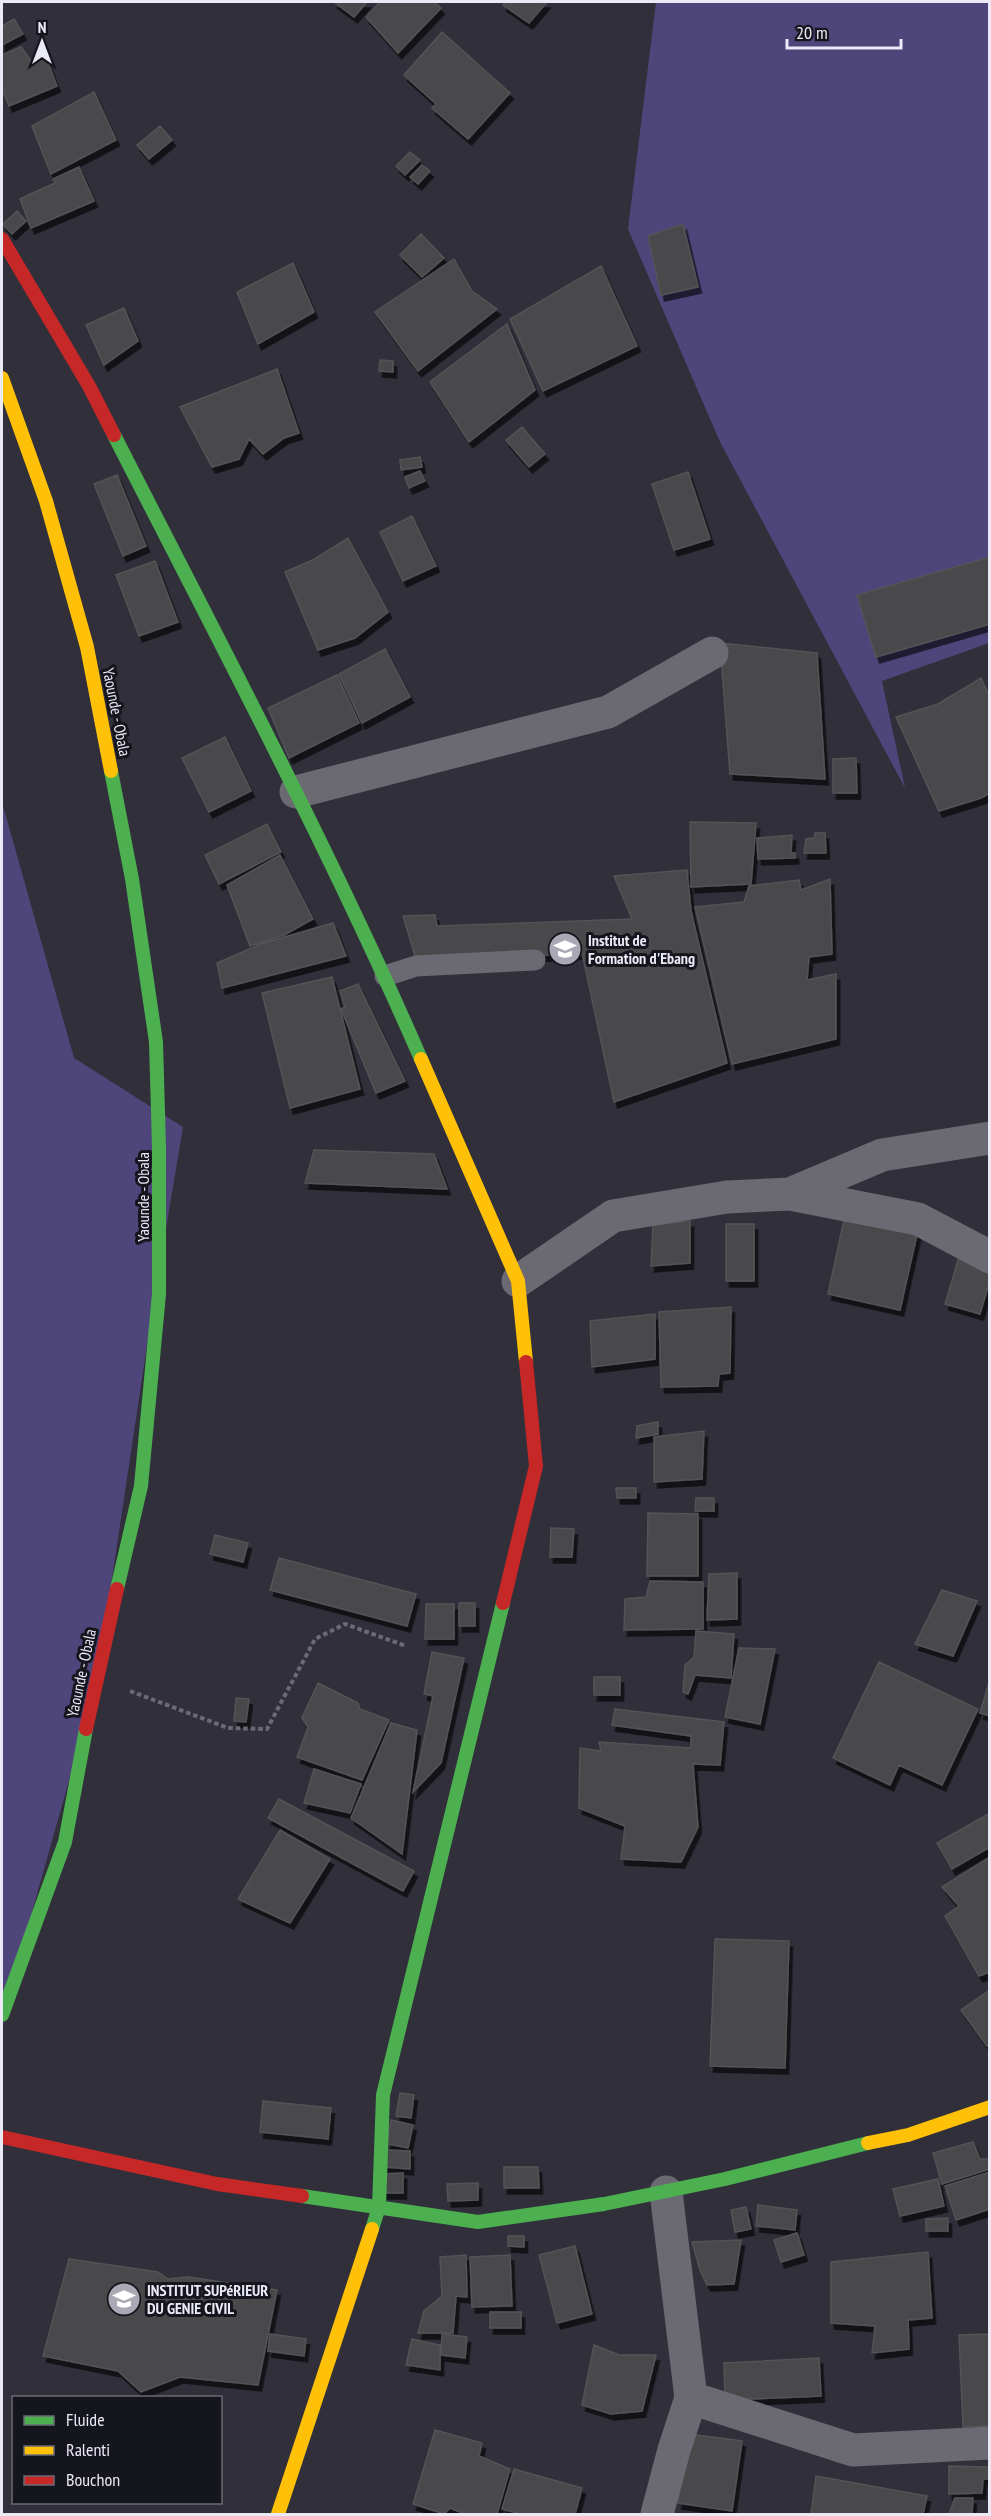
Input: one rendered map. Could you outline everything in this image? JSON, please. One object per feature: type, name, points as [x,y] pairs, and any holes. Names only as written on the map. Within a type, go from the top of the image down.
[{"type":"main road","points":[[2,239],[89,386],[296,792],[385,976],[518,1281],[536,1466],[382,2095],[379,2207],[278,2514]]},
{"type":"main road","name":"Yaounde - Obala","points":[[2,378],[46,501],[87,647],[132,879],[156,1042],[159,1147],[159,1294],[142,1475],[96,1678],[65,1842],[2,2015]]},
{"type":"main road","points":[[2,2137],[217,2184],[478,2222],[604,2205],[725,2179],[848,2147],[908,2135],[990,2107]]},
{"type":"street","points":[[296,792],[608,712],[712,652]]},
{"type":"street","points":[[790,1194],[882,1155],[990,1138]]},
{"type":"street","points":[[518,1281],[613,1216],[727,1197],[790,1194],[918,1220],[990,1257]]},
{"type":"street","points":[[657,2514],[691,2398],[666,2192]]},
{"type":"street","points":[[691,2398],[853,2450],[990,2443]]},
{"type":"lane","points":[[385,976],[416,966],[535,960]]},
{"type":"path","points":[[96,1678],[228,1728],[267,1729],[315,1639],[345,1624],[406,1646]]},
{"type":"shaded area","points":[[656,2],[989,2],[989,643],[882,681],[905,788],[720,442],[628,229]]},
{"type":"shaded area","points":[[2,802],[74,1058],[183,1127],[152,1312],[96,1685],[2,2018]]},
{"type":"building","points":[[334,2],[367,2],[354,17]]},
{"type":"building","points":[[380,2],[434,2],[441,8],[398,53],[366,17]]},
{"type":"building","points":[[505,2],[547,2],[529,23],[503,5]]},
{"type":"building","points":[[14,19],[23,34],[2,45],[2,26]]},
{"type":"building","points":[[442,32],[510,93],[468,139],[432,108],[436,104],[404,75]]},
{"type":"building","points":[[21,47],[31,61],[45,55],[57,86],[9,106],[2,89],[2,55]]},
{"type":"building","points":[[94,92],[116,140],[51,174],[32,126]]},
{"type":"building","points":[[160,126],[172,140],[149,159],[137,145]]},
{"type":"building","points":[[410,152],[420,160],[405,175],[396,166]]},
{"type":"building","points":[[422,165],[430,171],[418,184],[410,177]]},
{"type":"building","points":[[79,167],[94,201],[31,228],[20,199],[55,183],[53,179]]},
{"type":"building","points":[[17,211],[26,221],[12,234],[3,224]]},
{"type":"building","points":[[683,224],[698,287],[661,295],[648,236]]},
{"type":"building","points":[[421,234],[444,258],[422,277],[400,255]]},
{"type":"building","points":[[454,259],[472,291],[497,309],[418,371],[375,312]]},
{"type":"building","points":[[293,263],[314,312],[258,344],[237,292]]},
{"type":"building","points":[[601,266],[637,346],[543,391],[510,319]]},
{"type":"building","points":[[124,308],[138,341],[104,365],[86,325]]},
{"type":"building","points":[[507,324],[535,390],[469,442],[430,382]]},
{"type":"building","points":[[380,360],[393,361],[393,372],[379,371]]},
{"type":"building","points":[[277,369],[299,433],[284,438],[263,454],[249,439],[239,459],[212,467],[180,407]]},
{"type":"building","points":[[522,427],[545,454],[529,467],[506,440]]},
{"type":"building","points":[[420,457],[422,467],[401,470],[400,460]]},
{"type":"building","points":[[420,471],[425,481],[409,488],[405,477]]},
{"type":"building","points":[[688,472],[710,539],[674,550],[652,484]]},
{"type":"building","points":[[117,475],[146,546],[123,556],[94,484]]},
{"type":"building","points":[[412,516],[436,566],[403,581],[380,532]]},
{"type":"building","points":[[348,538],[388,612],[355,638],[318,650],[285,572],[313,560]]},
{"type":"building","points":[[990,557],[990,624],[876,657],[857,595]]},
{"type":"building","points":[[155,561],[178,622],[139,636],[116,575]]},
{"type":"building","points":[[720,643],[817,653],[825,779],[730,774]]},
{"type":"building","points":[[385,649],[410,697],[362,723],[339,674]]},
{"type":"building","points":[[337,675],[359,723],[289,758],[268,708]]},
{"type":"building","points":[[981,678],[990,697],[990,793],[939,811],[896,717],[938,704]]},
{"type":"building","points":[[225,737],[251,791],[209,812],[182,758]]},
{"type":"building","points":[[856,758],[857,793],[833,793],[833,759]]},
{"type":"building","points":[[690,822],[756,823],[751,884],[691,887]]},
{"type":"building","points":[[267,824],[281,852],[219,884],[205,855]]},
{"type":"building","points":[[815,833],[825,833],[826,853],[804,853],[806,839],[814,838]]},
{"type":"building","points":[[792,835],[791,853],[795,853],[795,858],[758,859],[757,838]]},
{"type":"building","points":[[280,855],[313,919],[284,935],[250,946],[227,885]]},
{"type":"building","points":[[687,870],[691,911],[727,1063],[614,1102],[582,953],[417,963],[403,916],[435,915],[437,926],[632,919],[614,876]]},
{"type":"building","points":[[830,879],[832,954],[809,957],[807,980],[836,974],[836,1039],[732,1064],[695,907],[744,902],[749,886],[799,880],[801,890]]},
{"type":"building","points":[[333,923],[346,956],[222,988],[217,963],[261,944]]},
{"type":"building","points":[[332,977],[360,1089],[290,1108],[262,993]]},
{"type":"building","points":[[358,984],[405,1081],[376,1093],[341,1009],[345,1007],[340,991]]},
{"type":"building","points":[[314,1150],[434,1154],[447,1189],[305,1183]]},
{"type":"building","points":[[847,1206],[920,1221],[900,1310],[828,1294]]},
{"type":"building","points":[[690,1221],[690,1263],[651,1266],[653,1225]]},
{"type":"building","points":[[726,1224],[754,1224],[754,1281],[726,1281]]},
{"type":"building","points":[[959,1257],[990,1265],[990,1280],[980,1314],[945,1304]]},
{"type":"building","points":[[731,1307],[730,1373],[719,1374],[718,1386],[661,1387],[659,1312]]},
{"type":"building","points":[[655,1314],[655,1359],[592,1367],[590,1321]]},
{"type":"building","points":[[658,1422],[658,1434],[636,1438],[637,1426]]},
{"type":"building","points":[[704,1431],[702,1479],[654,1482],[654,1437]]},
{"type":"building","points":[[616,1488],[636,1488],[636,1498],[617,1498]]},
{"type":"building","points":[[696,1498],[714,1498],[714,1511],[695,1511]]},
{"type":"building","points":[[648,1513],[698,1514],[698,1576],[647,1576]]},
{"type":"building","points":[[551,1528],[574,1529],[572,1557],[550,1557]]},
{"type":"building","points":[[215,1535],[248,1543],[243,1562],[210,1554]]},
{"type":"building","points":[[279,1558],[416,1594],[407,1626],[270,1590]]},
{"type":"building","points":[[737,1573],[737,1619],[707,1620],[709,1574]]},
{"type":"building","points":[[650,1581],[703,1582],[703,1629],[624,1630],[625,1599],[646,1597]]},
{"type":"building","points":[[942,1590],[977,1601],[953,1656],[915,1644]]},
{"type":"building","points":[[459,1603],[475,1603],[475,1626],[459,1626]]},
{"type":"building","points":[[426,1604],[454,1604],[454,1639],[425,1639]]},
{"type":"building","points":[[696,1631],[734,1634],[731,1678],[695,1675],[688,1694],[683,1692],[685,1665],[694,1657]]},
{"type":"building","points":[[739,1648],[775,1649],[760,1724],[725,1717]]},
{"type":"building","points":[[432,1652],[464,1658],[441,1763],[413,1792],[433,1696],[424,1694]]},
{"type":"building","points":[[879,1662],[978,1709],[942,1785],[899,1765],[890,1785],[833,1758]]},
{"type":"building","points":[[594,1677],[620,1677],[620,1695],[594,1695]]},
{"type":"building","points":[[990,1679],[990,1716],[980,1713]]},
{"type":"building","points":[[318,1683],[358,1703],[360,1709],[389,1720],[362,1780],[297,1757],[308,1727],[302,1718]]},
{"type":"building","points":[[236,1698],[249,1699],[246,1722],[234,1721]]},
{"type":"building","points":[[615,1709],[724,1722],[720,1765],[693,1764],[698,1827],[681,1862],[621,1859],[625,1826],[579,1808],[580,1748],[601,1751],[599,1742],[691,1748],[691,1736],[612,1725]]},
{"type":"building","points":[[391,1723],[417,1730],[402,1854],[351,1818]]},
{"type":"building","points":[[314,1769],[361,1784],[350,1813],[304,1803]]},
{"type":"building","points":[[279,1799],[414,1871],[403,1891],[268,1818]]},
{"type":"building","points":[[990,1813],[990,1847],[952,1869],[937,1843]]},
{"type":"building","points":[[280,1830],[330,1859],[290,1923],[238,1899]]},
{"type":"building","points":[[990,1857],[990,1972],[979,1976],[945,1916],[959,1906],[942,1887]]},
{"type":"building","points":[[715,1939],[789,1941],[785,2068],[710,2066]]},
{"type":"building","points":[[990,1990],[990,2044],[987,2046],[961,2010]]},
{"type":"building","points":[[400,2093],[414,2095],[411,2118],[396,2116]]},
{"type":"building","points":[[263,2101],[331,2108],[328,2139],[260,2132]]},
{"type":"building","points":[[391,2120],[413,2125],[408,2148],[387,2144]]},
{"type":"building","points":[[973,2142],[980,2159],[990,2159],[990,2169],[942,2184],[933,2153]]},
{"type":"building","points":[[385,2150],[410,2151],[410,2169],[384,2167]]},
{"type":"building","points":[[504,2167],[538,2167],[539,2188],[504,2188]]},
{"type":"building","points":[[990,2172],[990,2209],[956,2220],[945,2186]]},
{"type":"building","points":[[403,2173],[403,2193],[383,2193],[383,2174]]},
{"type":"building","points":[[938,2179],[944,2206],[900,2216],[893,2189]]},
{"type":"building","points":[[478,2183],[478,2200],[448,2201],[447,2184]]},
{"type":"building","points":[[758,2205],[797,2210],[795,2230],[756,2226]]},
{"type":"building","points":[[746,2207],[751,2229],[735,2232],[731,2210]]},
{"type":"building","points":[[948,2218],[948,2231],[926,2231],[926,2219]]},
{"type":"building","points":[[797,2233],[804,2255],[781,2262],[774,2240]]},
{"type":"building","points":[[508,2236],[524,2236],[524,2247],[508,2246]]},
{"type":"building","points":[[741,2240],[734,2284],[707,2285],[692,2242]]},
{"type":"building","points":[[575,2246],[592,2314],[557,2323],[539,2255]]},
{"type":"building","points":[[928,2252],[932,2318],[908,2320],[909,2349],[872,2353],[875,2326],[831,2323],[831,2262]]},
{"type":"building","points":[[466,2255],[467,2297],[456,2296],[453,2333],[418,2333],[424,2311],[442,2296],[440,2257]]},
{"type":"building","points":[[510,2255],[512,2306],[472,2307],[470,2257]]},
{"type":"building","points":[[69,2259],[158,2272],[168,2279],[188,2277],[277,2290],[258,2385],[180,2377],[141,2392],[118,2371],[43,2356]]},
{"type":"building","points":[[490,2312],[521,2312],[521,2328],[490,2328]]},
{"type":"building","points":[[270,2334],[306,2339],[304,2356],[268,2351]]},
{"type":"building","points":[[442,2334],[467,2337],[465,2358],[441,2355]]},
{"type":"building","points":[[990,2334],[990,2426],[963,2427],[959,2335]]},
{"type":"building","points":[[412,2339],[440,2345],[440,2370],[406,2365]]},
{"type":"building","points":[[594,2345],[619,2355],[656,2355],[642,2411],[611,2414],[582,2405]]},
{"type":"building","points":[[819,2358],[821,2396],[725,2400],[724,2363]]},
{"type":"building","points":[[435,2430],[482,2443],[479,2456],[510,2469],[497,2514],[465,2514],[450,2508],[444,2514],[413,2504]]},
{"type":"building","points":[[689,2434],[742,2441],[732,2511],[678,2503]]},
{"type":"building","points":[[949,2466],[990,2467],[990,2479],[983,2479],[982,2493],[949,2494]]},
{"type":"building","points":[[514,2469],[582,2488],[575,2514],[521,2514],[502,2509]]},
{"type":"building","points":[[816,2476],[927,2496],[923,2514],[811,2514]]},
{"type":"building","points":[[955,2498],[973,2498],[972,2514],[949,2514]]},
{"type":"traffic: fast","points":[[114,435],[311,822],[421,1059]]},
{"type":"traffic: fast","points":[[111,771],[132,879],[156,1042],[159,1147],[159,1294],[141,1486],[117,1589]]},
{"type":"traffic: fast","points":[[372,2229],[379,2207],[383,2095],[503,1603]]},
{"type":"traffic: fast","points":[[2,2015],[65,1842],[86,1729]]},
{"type":"traffic: fast","points":[[302,2196],[478,2222],[604,2204],[725,2179],[868,2143]]},
{"type":"traffic: slow","points":[[2,378],[46,501],[87,647],[111,771]]},
{"type":"traffic: slow","points":[[421,1059],[518,1281],[526,1362]]},
{"type":"traffic: slow","points":[[868,2143],[908,2135],[990,2107]]},
{"type":"traffic: slow","points":[[278,2514],[372,2229]]},
{"type":"traffic: jam","points":[[2,239],[89,386],[114,435]]},
{"type":"traffic: jam","points":[[503,1603],[536,1466],[526,1362]]},
{"type":"traffic: jam","points":[[86,1729],[117,1589]]},
{"type":"traffic: jam","points":[[2,2137],[217,2184],[302,2196]]},
{"type":"place","name":"Institut de Formation d'Ebang","points":[[565,949]]},
{"type":"place","name":"INSTITUT SUPéRIEUR DU GENIE CIVIL","points":[[124,2299]]}]
